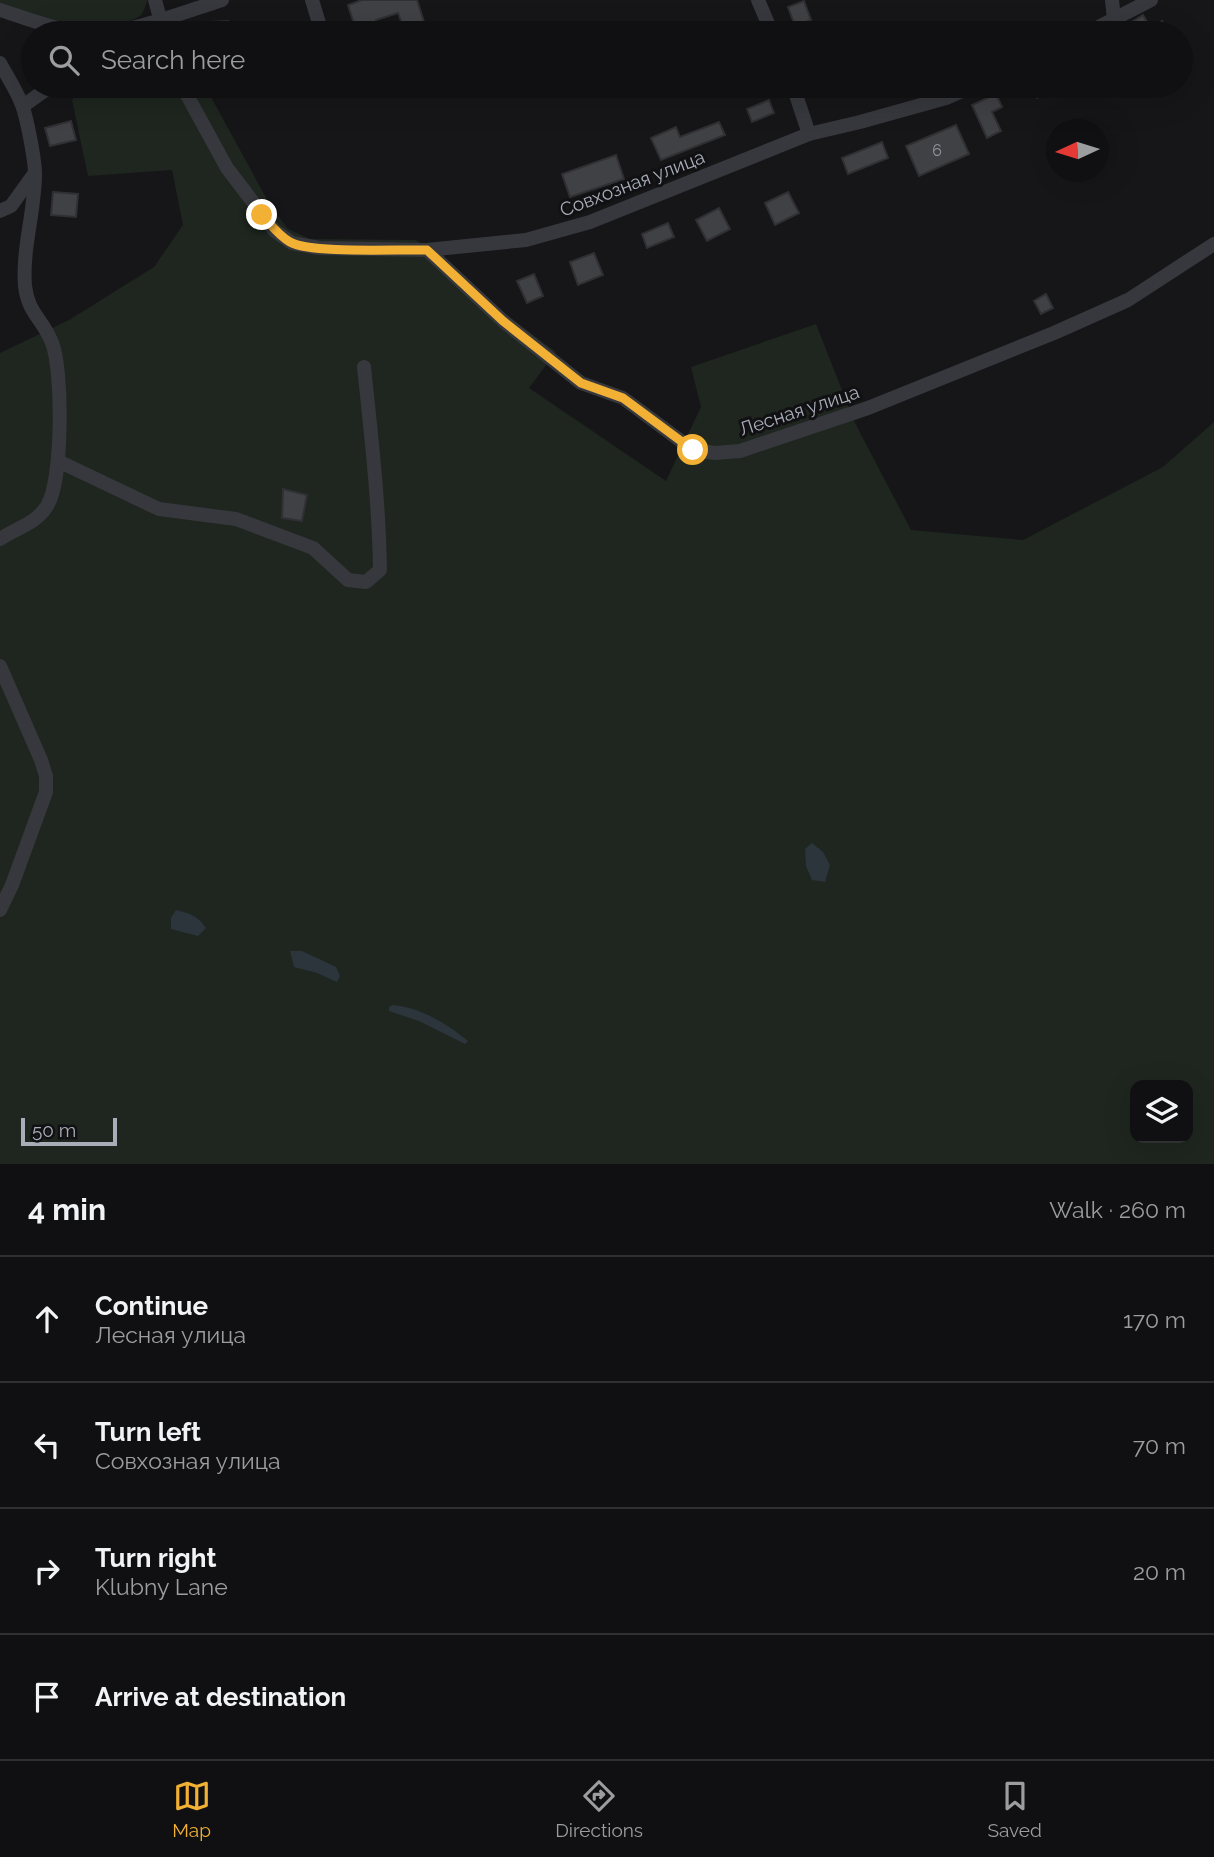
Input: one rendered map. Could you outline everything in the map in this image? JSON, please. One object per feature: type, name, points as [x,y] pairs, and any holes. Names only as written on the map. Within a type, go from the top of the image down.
[{"type":"street","points":[[155,0],[161,21]]},
{"type":"street","points":[[174,21],[222,0]]},
{"type":"street","points":[[312,0],[319,21]]},
{"type":"street","points":[[758,0],[767,21]]},
{"type":"street","points":[[1112,0],[1114,19]]},
{"type":"street","points":[[1110,21],[1151,0]]},
{"type":"street","points":[[0,10],[40,21]]},
{"type":"street","points":[[0,62],[23,106],[35,173],[25,287],[29,307],[52,342],[60,372],[58,461],[54,492],[37,520],[0,539]]},
{"type":"street","points":[[23,106],[34,98]]},
{"type":"street","name":"Совхозная улица","points":[[189,98],[227,168],[275,231],[292,243],[319,248],[427,250],[526,240],[590,222],[809,134],[947,98]]},
{"type":"street","points":[[797,98],[809,134]]},
{"type":"street","points":[[0,211],[11,206],[35,173]]},
{"type":"street","name":"Лесная улица","points":[[427,250],[503,321],[581,383],[623,398],[693,450],[715,453],[740,451],[868,408],[1054,333],[1128,300],[1214,244]]},
{"type":"street","points":[[58,461],[159,509],[236,519],[313,548],[348,580],[366,582],[380,570],[380,549],[364,367]]},
{"type":"street","points":[[0,666],[41,760],[46,776],[46,792],[0,910]]},
{"type":"shaded area","points":[[0,0],[147,0],[141,14],[129,21],[59,21],[0,5]]},
{"type":"shaded area","points":[[212,98],[270,205],[288,229],[310,239],[416,240],[458,270],[508,316],[556,352],[529,388],[666,481],[701,407],[691,367],[816,324],[855,423],[911,530],[1023,540],[1163,467],[1214,422],[1214,1164],[0,1164],[0,353],[69,320],[154,267],[183,225],[172,170],[88,176],[72,100]]},
{"type":"shaded area","points":[[812,843],[823,852],[830,865],[825,882],[812,880],[806,866],[805,849]]},
{"type":"shaded area","points":[[176,910],[193,916],[206,928],[198,936],[171,929],[171,918]]},
{"type":"shaded area","points":[[290,951],[302,951],[336,967],[340,976],[337,982],[294,967]]},
{"type":"shaded area","points":[[393,1005],[433,1017],[468,1041],[465,1044],[419,1021],[389,1011],[389,1007]]},
{"type":"building","points":[[362,0],[417,0],[424,21],[401,21],[398,13],[376,21],[353,21],[348,5]]},
{"type":"building","points":[[804,1],[811,20],[793,21],[788,7]]},
{"type":"building","points":[[1143,15],[1147,21],[1133,21]]},
{"type":"building","points":[[987,98],[998,98],[1002,107],[992,112],[1001,131],[987,138],[972,105]]},
{"type":"building","points":[[769,100],[774,113],[752,122],[747,109]]},
{"type":"building","points":[[71,121],[76,140],[50,146],[45,128]]},
{"type":"building","points":[[719,122],[725,135],[661,160],[651,138],[676,127],[680,137]]},
{"type":"building","points":[[956,125],[969,154],[919,176],[906,146]]},
{"type":"building","points":[[882,142],[888,158],[848,174],[842,158]]},
{"type":"building","points":[[616,155],[624,179],[570,197],[562,174]]},
{"type":"building","points":[[53,192],[78,194],[76,217],[51,215]]},
{"type":"building","points":[[788,192],[799,213],[775,225],[765,203]]},
{"type":"building","points":[[719,208],[730,229],[707,241],[696,220]]},
{"type":"building","points":[[668,223],[674,237],[647,248],[642,234]]},
{"type":"building","points":[[594,253],[603,275],[578,285],[570,262]]},
{"type":"building","points":[[534,274],[543,296],[527,303],[517,281]]},
{"type":"building","points":[[1046,294],[1053,308],[1041,314],[1034,301]]},
{"type":"building","points":[[283,489],[307,495],[302,521],[282,518]]},
{"type":"route","points":[[262,215],[275,231],[292,243],[319,248],[427,250],[503,321],[581,383],[623,398],[693,450]]}]
